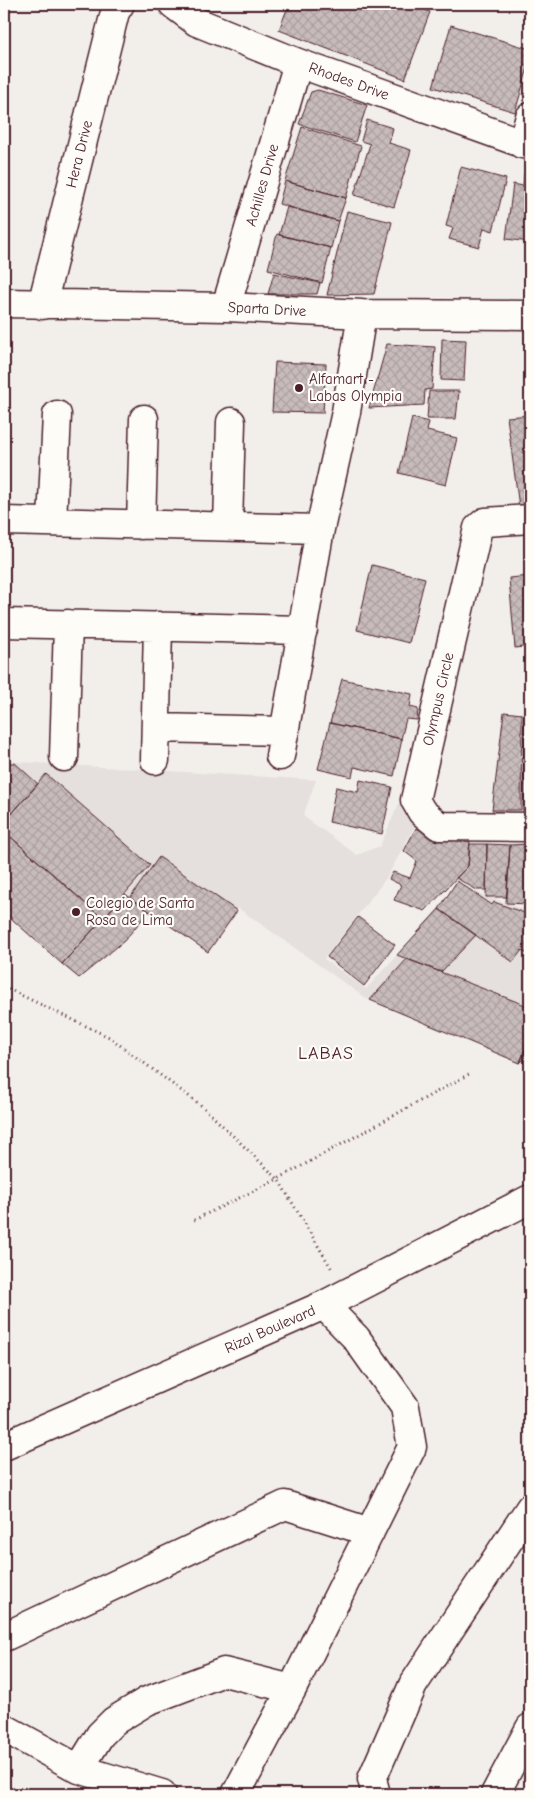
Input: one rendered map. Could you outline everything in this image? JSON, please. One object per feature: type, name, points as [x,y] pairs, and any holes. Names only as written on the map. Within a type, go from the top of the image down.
[{"type":"street","name":"Hera Drive","points":[[42,304],[114,12],[120,4]]},
{"type":"street","name":"Rhodes Drive","points":[[173,4],[197,22],[298,62],[526,145]]},
{"type":"street","name":"Achilles Drive","points":[[226,307],[298,62]]},
{"type":"street","points":[[526,145],[530,117]]},
{"type":"street","name":"Sparta Drive","points":[[4,303],[226,307],[362,314],[530,315]]},
{"type":"street","points":[[157,728],[282,743],[320,529],[346,412],[362,314]]},
{"type":"street","points":[[52,522],[57,415]]},
{"type":"street","points":[[141,525],[144,419]]},
{"type":"street","points":[[228,526],[231,422]]},
{"type":"street","name":"Olympus Circle","points":[[530,519],[485,522],[478,528],[415,800],[422,812],[439,826],[530,827]]},
{"type":"street","points":[[4,521],[320,529]]},
{"type":"street","points":[[4,624],[303,630]]},
{"type":"street","points":[[64,757],[68,624]]},
{"type":"street","points":[[155,760],[158,626]]},
{"type":"street","name":"Rizal Boulevard","points":[[4,1446],[335,1299],[530,1199]]},
{"type":"street","points":[[236,1794],[292,1689],[412,1447],[404,1407],[356,1338],[335,1299]]},
{"type":"street","points":[[4,1637],[285,1505],[370,1532]]},
{"type":"street","points":[[376,1794],[372,1780],[413,1685],[530,1508]]},
{"type":"street","points":[[88,1779],[100,1735],[114,1721],[147,1701],[224,1672],[292,1689]]},
{"type":"street","points":[[4,1728],[88,1779],[162,1794]]},
{"type":"street","points":[[495,1794],[530,1728]]},
{"type":"path","points":[[4,987],[109,1037],[202,1106],[278,1179],[335,1299]]},
{"type":"path","points":[[194,1220],[278,1179],[471,1073]]},
{"type":"shaded area","name":"Colegio de Santa Rosa de Lima","points":[[4,761],[316,780],[303,816],[357,855],[380,846],[400,801],[416,824],[387,877],[324,959],[366,989],[439,909],[457,881],[483,895],[530,912],[530,1053],[520,1063],[367,999],[238,908],[208,952],[149,911],[124,941],[79,978],[4,912]]},
{"type":"building","points":[[289,4],[410,4],[430,12],[405,79],[279,30]]},
{"type":"building","points":[[451,25],[530,49],[530,61],[515,112],[433,87]]},
{"type":"building","points":[[318,90],[367,105],[355,142],[299,124],[311,92]]},
{"type":"building","points":[[367,120],[393,128],[389,143],[411,150],[394,207],[354,195],[370,144],[361,141]]},
{"type":"building","points":[[302,127],[361,146],[346,198],[285,181]]},
{"type":"building","points":[[461,167],[506,179],[493,231],[484,228],[479,247],[449,239],[453,228],[446,226]]},
{"type":"building","points":[[524,174],[530,174],[530,242],[506,239],[513,184],[523,186]]},
{"type":"building","points":[[285,181],[346,198],[338,221],[279,204]]},
{"type":"building","points":[[287,207],[338,221],[331,248],[279,235]]},
{"type":"building","points":[[347,211],[392,222],[374,294],[327,295]]},
{"type":"building","points":[[277,234],[331,248],[322,283],[268,269]]},
{"type":"building","points":[[274,273],[320,283],[317,294],[268,294]]},
{"type":"building","points":[[442,339],[466,340],[464,381],[441,380]]},
{"type":"building","points":[[387,344],[435,347],[432,389],[425,390],[424,405],[369,408]]},
{"type":"building","name":"Alfamart - Labas Olympia","points":[[275,362],[326,364],[323,413],[272,412]]},
{"type":"building","points":[[429,391],[459,391],[456,419],[427,419]]},
{"type":"building","points":[[530,415],[530,506],[519,507],[507,417]]},
{"type":"building","points":[[412,418],[429,422],[427,431],[457,438],[446,485],[399,473]]},
{"type":"building","points":[[372,565],[425,578],[409,643],[357,630]]},
{"type":"building","points":[[530,576],[530,646],[515,648],[509,578]]},
{"type":"building","points":[[342,679],[412,694],[410,707],[418,709],[417,720],[406,719],[401,739],[330,723]]},
{"type":"building","points":[[504,712],[522,714],[521,810],[492,810]]},
{"type":"building","points":[[524,715],[530,716],[530,812],[523,812]]},
{"type":"building","points":[[330,723],[402,739],[394,776],[354,767],[352,777],[318,769]]},
{"type":"building","points":[[4,763],[15,763],[38,784],[6,820],[4,819]]},
{"type":"building","points":[[46,774],[150,865],[103,919],[4,831],[4,823]]},
{"type":"building","points":[[360,780],[392,787],[382,834],[329,822],[336,787],[358,792]]},
{"type":"building","points":[[416,828],[437,837],[470,840],[468,866],[425,911],[394,900],[401,885],[389,879],[393,872],[410,878],[417,861],[404,851]]},
{"type":"building","points":[[4,831],[103,919],[62,964],[4,912]]},
{"type":"building","points":[[470,844],[487,844],[486,890],[477,890],[456,878],[468,866]]},
{"type":"building","points":[[487,844],[510,845],[507,897],[486,897]]},
{"type":"building","points":[[530,844],[529,904],[506,903],[510,845]]},
{"type":"building","points":[[530,856],[530,909],[529,904]]},
{"type":"building","points":[[159,857],[237,911],[208,952],[130,898]]},
{"type":"building","points":[[457,881],[492,905],[494,902],[530,915],[530,956],[522,950],[513,962],[439,909]]},
{"type":"building","points":[[125,894],[149,911],[124,941],[79,978],[62,964]]},
{"type":"building","points":[[439,909],[476,935],[441,972],[397,955]]},
{"type":"building","points":[[358,917],[395,945],[364,986],[327,957]]},
{"type":"building","points":[[407,959],[530,1007],[530,1036],[520,1063],[370,1000]]},
{"type":"building","points":[[530,1036],[530,1053],[520,1063]]},
{"type":"place","name":"Alfamart - Labas Olympia","points":[[299,388]]},
{"type":"place","name":"Colegio de Santa Rosa de Lima","points":[[76,912]]},
{"type":"district","name":"LABAS","points":[[326,1053]]}]
